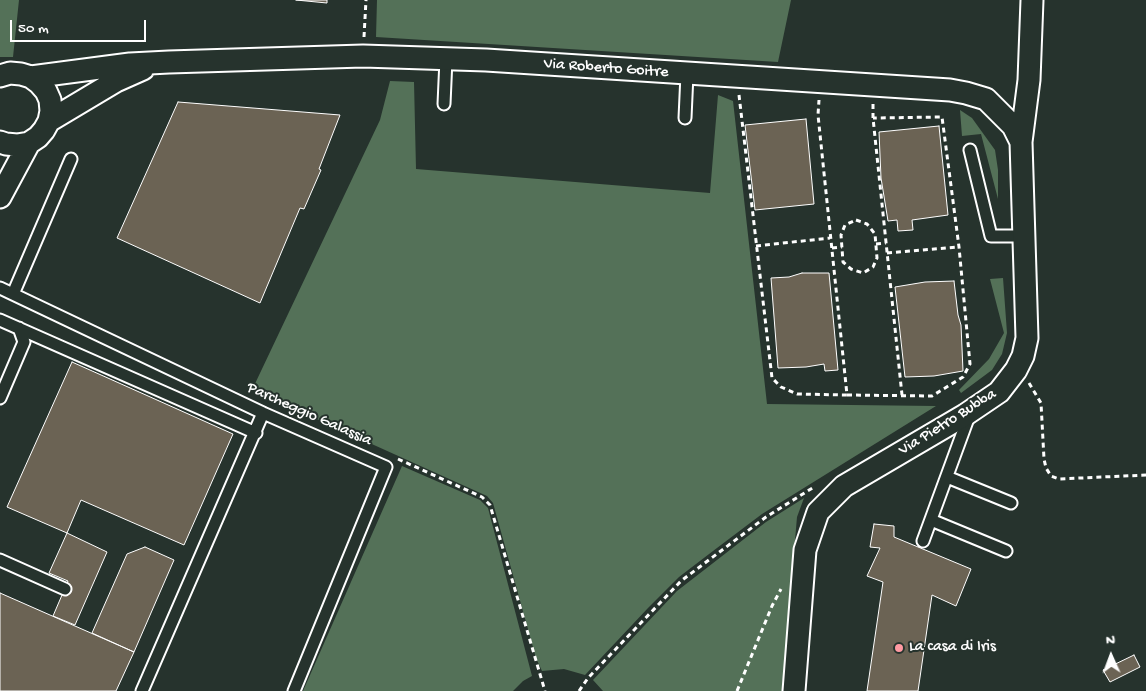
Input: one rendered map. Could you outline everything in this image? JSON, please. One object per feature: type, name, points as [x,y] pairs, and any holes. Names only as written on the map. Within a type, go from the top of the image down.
[{"type":"street","name":"Via Pietro Bubba","points":[[794,691],[805,550],[818,512],[844,486],[971,412],[999,392],[1016,370],[1023,356],[1027,338],[1021,142],[1029,80],[1032,0]]},
{"type":"street","name":"Via Roberto Goitre","points":[[10,75],[130,64],[363,56],[446,59],[950,90],[986,100],[1013,126],[1021,142]]},
{"type":"street","name":"Via Roberto Goitre","points":[[49,121],[116,81],[139,70],[169,62]]},
{"type":"street","points":[[0,142],[17,146],[38,138],[49,121],[51,111],[50,100],[46,91],[39,83],[10,75]]},
{"type":"street","points":[[0,197],[29,143]]},
{"type":"lane","points":[[444,104],[446,59]]},
{"type":"lane","points":[[685,118],[687,74]]},
{"type":"lane","points":[[970,150],[991,236],[1025,236]]},
{"type":"lane","points":[[13,294],[71,159]]},
{"type":"lane","name":"Parcheggio Galassia","points":[[0,288],[263,413],[386,467],[294,691]]},
{"type":"lane","points":[[0,320],[256,433]]},
{"type":"lane","points":[[0,398],[24,342],[19,328]]},
{"type":"lane","points":[[923,541],[971,412]]},
{"type":"lane","points":[[142,691],[256,433],[263,413]]},
{"type":"lane","points":[[947,477],[1012,503]]},
{"type":"lane","points":[[931,520],[1006,551]]},
{"type":"lane","points":[[0,560],[65,589]]},
{"type":"path","points":[[363,56],[366,0]]},
{"type":"path","points":[[737,77],[772,378],[781,387],[797,394],[932,396],[962,377],[970,364],[960,247],[942,118],[873,118]]},
{"type":"path","points":[[820,82],[818,115],[847,395]]},
{"type":"path","points":[[874,86],[873,118],[902,395]]},
{"type":"path","points":[[856,220],[867,224],[875,234],[876,244],[877,258],[873,267],[863,273],[851,269],[844,262],[841,234],[845,225],[856,220]]},
{"type":"path","points":[[756,246],[830,238]]},
{"type":"path","points":[[876,244],[886,243]]},
{"type":"path","points":[[832,248],[842,247]]},
{"type":"path","points":[[887,253],[960,247]]},
{"type":"path","points":[[1041,403],[1044,459],[1046,468],[1051,476],[1059,479],[1146,475]]},
{"type":"path","points":[[737,691],[747,662],[788,577],[803,570]]},
{"type":"green space","points":[[0,0],[19,0],[13,57],[0,57]]},
{"type":"green space","points":[[377,0],[791,0],[778,62],[376,37]]},
{"type":"green space","points":[[390,81],[414,82],[416,169],[710,193],[718,95],[733,101],[767,404],[936,406],[762,514],[679,577],[585,675],[564,669],[542,671],[536,658],[493,503],[487,496],[252,390],[380,120]]},
{"type":"green space","points":[[960,110],[972,118],[995,150],[998,170],[998,199],[981,134],[962,136]]},
{"type":"green space","points":[[1003,278],[1007,333],[1002,354],[992,370],[961,393],[959,390],[989,359],[1004,333],[990,279]]},
{"type":"green space","points":[[402,466],[480,500],[488,508],[532,676],[523,681],[513,691],[303,691]]},
{"type":"green space","points":[[804,498],[797,517],[782,691],[603,691],[593,680],[677,591],[766,522]]},
{"type":"building","points":[[296,0],[327,0],[327,3]]},
{"type":"building","points":[[178,102],[340,115],[319,169],[321,170],[304,209],[300,208],[260,303],[117,238]]},
{"type":"building","points":[[806,119],[814,204],[755,210],[745,125]]},
{"type":"building","points":[[939,126],[948,215],[912,220],[913,230],[898,231],[897,220],[888,221],[881,178],[879,132]]},
{"type":"building","points":[[802,273],[829,273],[838,370],[825,371],[824,364],[778,368],[771,278],[789,277]]},
{"type":"building","points":[[954,281],[961,325],[963,371],[934,376],[905,377],[895,287],[925,282]]},
{"type":"building","points":[[72,362],[233,434],[184,545],[81,500],[67,533],[7,507]]},
{"type":"building","name":"La casa di Iris","points":[[874,524],[894,526],[894,537],[971,569],[956,606],[932,595],[918,691],[867,691],[883,582],[867,576],[880,548],[870,547]]},
{"type":"building","points":[[67,533],[107,552],[75,625],[53,616],[68,581],[49,573]]},
{"type":"building","points":[[145,547],[174,560],[134,652],[92,633],[127,554]]},
{"type":"building","points":[[0,593],[134,652],[116,691],[0,691]]},
{"type":"building","points":[[1134,655],[1140,667],[1110,682],[1103,670]]},
{"type":"place","name":"La casa di Iris","points":[[899,648]]}]
